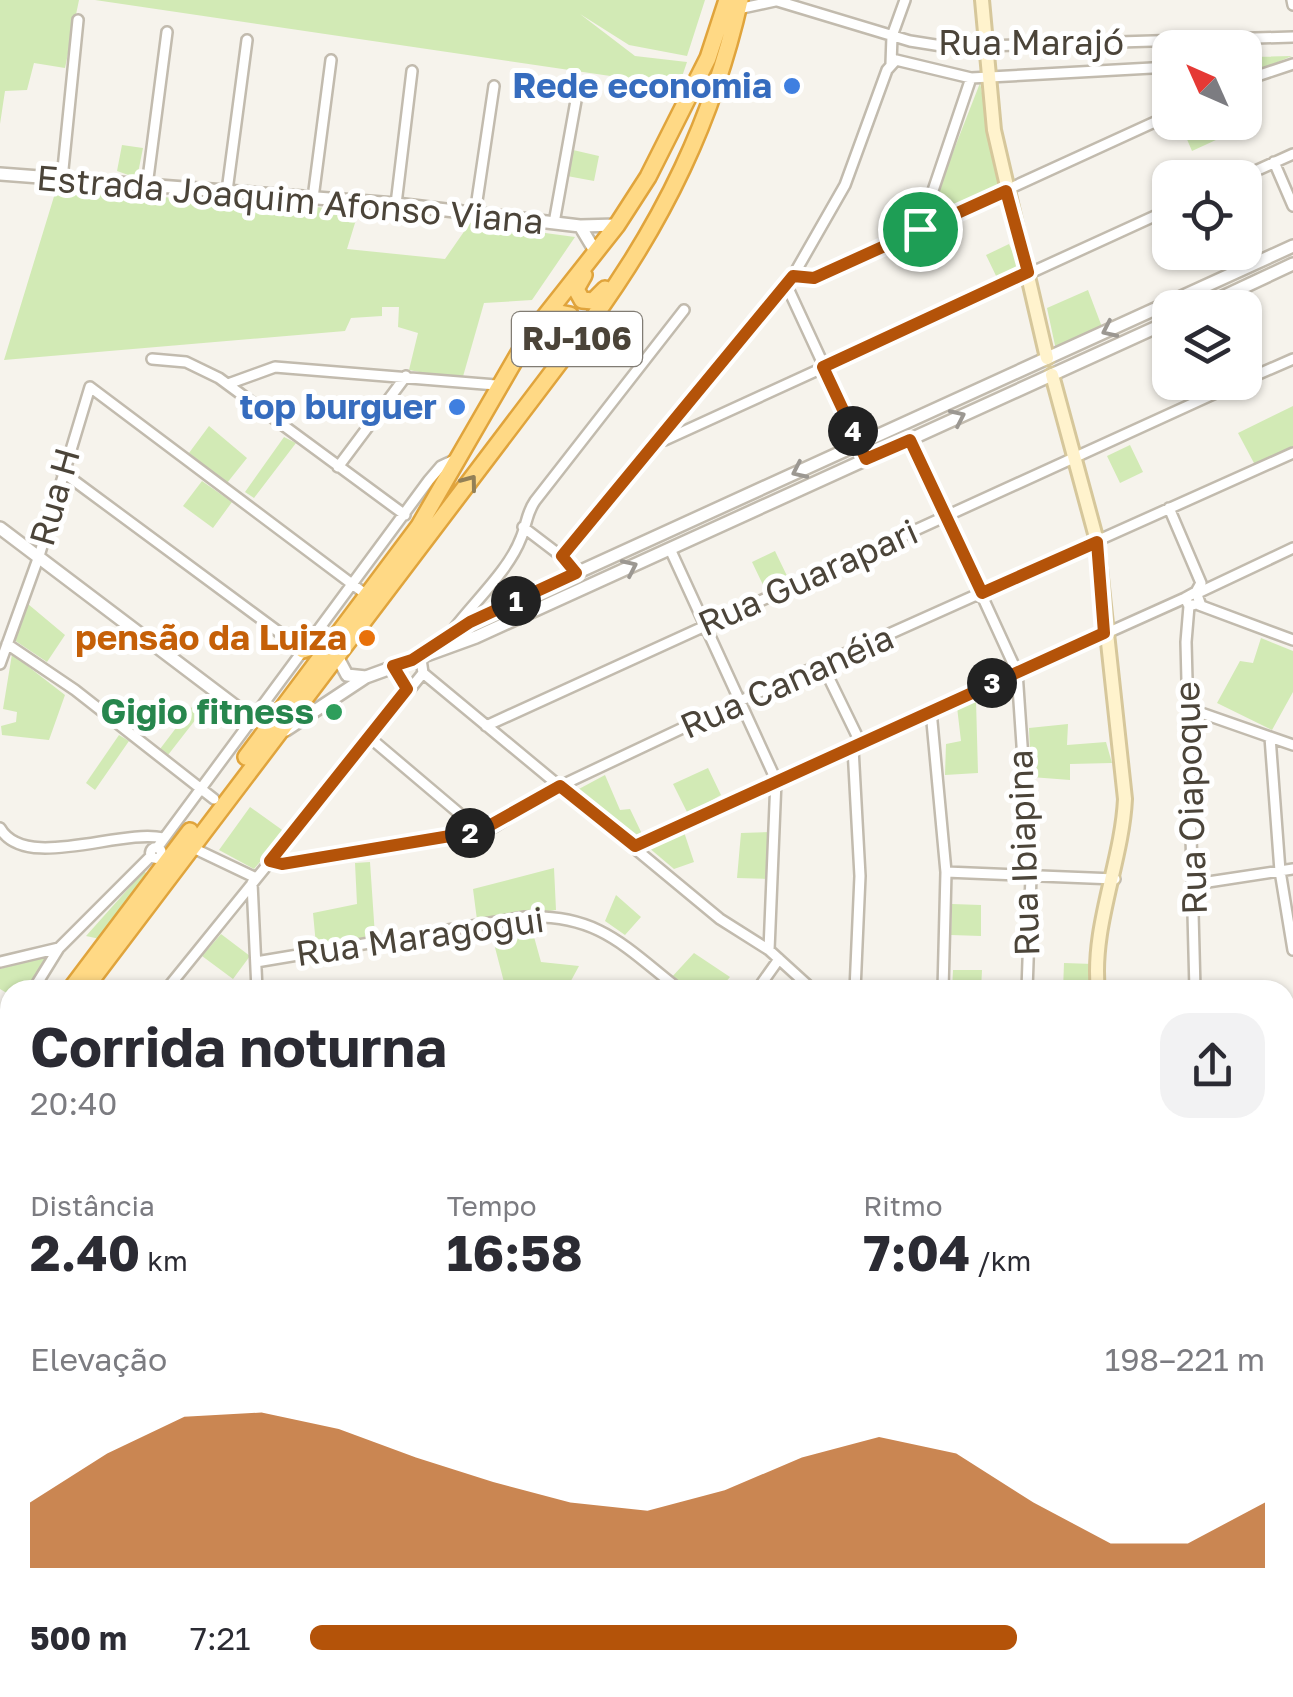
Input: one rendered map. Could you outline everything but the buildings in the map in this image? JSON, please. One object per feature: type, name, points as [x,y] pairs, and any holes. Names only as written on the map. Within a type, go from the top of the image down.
[{"type":"highway","name":"RJ-106","points":[[76,980],[157,854],[184,847],[338,658],[654,230],[712,106],[735,3]]},
{"type":"highway","name":"RJ-106","points":[[91,980],[214,799],[419,526],[496,386],[648,176],[735,3]]},
{"type":"highway","points":[[648,176],[627,220],[578,284],[576,293],[582,300],[593,301],[620,270],[688,159]]},
{"type":"highway","points":[[450,474],[461,463],[541,331],[554,316],[570,315],[574,330],[511,418],[500,440]]},
{"type":"highway","points":[[303,650],[335,639]]},
{"type":"highway","points":[[157,854],[184,847]]},
{"type":"main road","points":[[982,0],[1006,191],[1047,358]]},
{"type":"main road","points":[[1052,374],[1097,542],[1124,799],[1115,878],[1096,960],[1097,980]]},
{"type":"street","name":"Rua Marajó","points":[[735,3],[774,0],[892,36],[948,46],[1293,37]]},
{"type":"street","points":[[562,556],[790,280],[845,185],[892,64],[892,36],[905,0]]},
{"type":"street","points":[[62,179],[78,20]]},
{"type":"street","points":[[147,186],[167,32]]},
{"type":"street","points":[[228,191],[248,40]]},
{"type":"street","points":[[892,64],[902,59],[971,78],[920,229]]},
{"type":"street","points":[[313,198],[331,60]]},
{"type":"street","points":[[1262,74],[1293,64]]},
{"type":"street","name":"Rua Marajó","points":[[971,78],[1152,69]]},
{"type":"street","points":[[396,204],[412,70]]},
{"type":"street","points":[[475,214],[494,86]]},
{"type":"street","points":[[554,224],[577,95]]},
{"type":"street","points":[[790,280],[814,278],[1152,123]]},
{"type":"street","points":[[1262,168],[1293,154]]},
{"type":"street","points":[[1274,162],[1293,206]]},
{"type":"street","name":"Estrada Joaquim Afonso Viana","points":[[0,174],[396,204],[554,224],[616,225]]},
{"type":"street","points":[[658,444],[1152,217]]},
{"type":"street","name":"Estrada Joaquim Afonso Viana","points":[[580,226],[595,250]]},
{"type":"street","points":[[450,632],[1293,246]]},
{"type":"street","points":[[1237,290],[1293,264]]},
{"type":"street","points":[[790,280],[823,367],[866,459]]},
{"type":"street","points":[[417,659],[450,632],[512,553],[524,517],[684,310]]},
{"type":"street","points":[[271,742],[366,677],[489,631],[1152,328]]},
{"type":"street","points":[[1047,358],[1057,363],[1052,374]]},
{"type":"street","name":"Rua Guarapari","points":[[1262,372],[1293,358]]},
{"type":"street","points":[[152,359],[196,365],[228,384],[405,515]]},
{"type":"street","points":[[228,384],[276,367],[496,386]]},
{"type":"street","points":[[338,467],[406,376]]},
{"type":"street","name":"Rua H","points":[[0,664],[39,556],[61,471],[90,386],[353,585]]},
{"type":"street","name":"Rua Guarapari","points":[[486,726],[1200,400]]},
{"type":"street","points":[[686,409],[699,424]]},
{"type":"street","name":"Rua Ibiapina","points":[[910,440],[948,515],[1017,672],[1031,876],[1027,980]]},
{"type":"street","name":"Rua Cananéia","points":[[270,861],[282,864],[480,831],[560,786],[742,700],[1293,453]]},
{"type":"street","points":[[40,980],[59,948],[157,854],[199,788],[441,466],[458,458]]},
{"type":"street","points":[[61,471],[303,650]]},
{"type":"street","name":"Rua Oiapoque","points":[[1169,508],[1201,582],[1186,613],[1195,980]]},
{"type":"street","points":[[523,527],[562,556],[576,573]]},
{"type":"street","points":[[0,528],[251,718]]},
{"type":"street","points":[[670,548],[776,780],[768,950]]},
{"type":"street","points":[[635,846],[1104,633],[1193,599],[1293,548]]},
{"type":"street","points":[[594,565],[600,580]]},
{"type":"street","points":[[353,585],[368,596]]},
{"type":"street","points":[[1193,599],[1293,640]]},
{"type":"street","points":[[476,600],[489,631]]},
{"type":"street","points":[[7,644],[75,690],[214,799]]},
{"type":"street","points":[[338,658],[347,675],[366,677]]},
{"type":"street","points":[[417,659],[423,673],[486,726],[720,919],[768,950],[802,980]]},
{"type":"street","points":[[393,666],[407,689]]},
{"type":"street","points":[[823,666],[857,746],[860,876],[855,980]]},
{"type":"street","points":[[174,980],[423,673]]},
{"type":"street","points":[[1187,708],[1293,745]]},
{"type":"street","points":[[932,711],[946,872],[943,980]]},
{"type":"street","points":[[1270,736],[1280,871],[1293,950]]},
{"type":"street","points":[[369,737],[480,831]]},
{"type":"street","points":[[0,828],[13,842],[40,848],[157,854]]},
{"type":"street","points":[[184,847],[254,881]]},
{"type":"street","points":[[1195,884],[1293,870]]},
{"type":"street","points":[[946,872],[1115,878]]},
{"type":"street","points":[[254,881],[257,980]]},
{"type":"street","name":"Rua Maragogui","points":[[256,962],[525,917],[563,917],[606,930],[668,980]]},
{"type":"street","points":[[0,962],[59,948]]},
{"type":"street","points":[[764,980],[779,960]]},
{"type":"green space","points":[[0,0],[79,0],[65,68],[34,63],[27,90],[5,91],[0,124]]},
{"type":"green space","points":[[95,0],[705,0],[687,56],[629,45],[580,14],[635,56],[687,62],[673,103],[624,78]]},
{"type":"green space","points":[[1292,56],[1262,69],[1262,57]]},
{"type":"green space","points":[[980,83],[1001,189],[935,217],[930,211]]},
{"type":"green space","points":[[1187,140],[1216,140],[1192,151]]},
{"type":"green space","points":[[122,145],[143,148],[137,178],[117,171]]},
{"type":"green space","points":[[573,150],[599,156],[594,181],[567,176]]},
{"type":"green space","points":[[56,190],[359,210],[347,249],[445,259],[470,223],[575,237],[532,300],[484,303],[462,380],[409,370],[418,333],[398,327],[399,307],[382,307],[382,316],[351,318],[345,331],[4,360]]},
{"type":"green space","points":[[1009,244],[1021,271],[999,282],[986,255]]},
{"type":"green space","points":[[1088,290],[1102,327],[1056,350],[1047,308]]},
{"type":"green space","points":[[1293,406],[1293,446],[1255,465],[1238,433]]},
{"type":"green space","points":[[209,426],[247,458],[227,483],[189,453]]},
{"type":"green space","points":[[284,437],[296,443],[254,498],[245,492]]},
{"type":"green space","points":[[1130,445],[1143,472],[1120,483],[1107,456]]},
{"type":"green space","points":[[202,481],[232,502],[213,528],[183,506]]},
{"type":"green space","points":[[775,551],[788,578],[765,589],[752,562]]},
{"type":"green space","points":[[28,604],[65,635],[47,662],[14,640]]},
{"type":"green space","points":[[1261,638],[1293,651],[1293,692],[1272,730],[1217,703],[1240,661],[1253,663]]},
{"type":"green space","points":[[12,654],[65,695],[49,740],[2,735],[1,726],[16,722],[17,712],[3,709]]},
{"type":"green space","points":[[201,695],[210,701],[168,755],[160,749]]},
{"type":"green space","points":[[976,700],[978,773],[945,775],[946,744],[961,741],[957,707]]},
{"type":"green space","points":[[1068,724],[1067,745],[1106,742],[1112,763],[1070,764],[1070,780],[1031,777],[1029,728]]},
{"type":"green space","points":[[119,735],[129,741],[95,790],[86,783]]},
{"type":"green space","points":[[708,768],[721,795],[688,814],[673,784]]},
{"type":"green space","points":[[605,775],[620,810],[630,809],[643,836],[635,840],[577,790]]},
{"type":"green space","points":[[250,807],[285,832],[254,869],[219,850]]},
{"type":"green space","points":[[684,832],[694,862],[674,869],[648,847]]},
{"type":"green space","points":[[772,832],[769,879],[737,878],[741,833]]},
{"type":"green space","points":[[370,862],[375,936],[316,945],[313,913],[357,904],[355,863]]},
{"type":"green space","points":[[554,868],[556,910],[477,920],[473,889]]},
{"type":"green space","points":[[144,871],[148,875],[100,939],[86,936]]},
{"type":"green space","points":[[616,895],[641,917],[625,935],[605,921]]},
{"type":"green space","points":[[952,904],[981,905],[981,936],[951,935]]},
{"type":"green space","points":[[531,926],[541,962],[579,966],[571,980],[503,980],[491,932]]},
{"type":"green space","points":[[221,934],[250,956],[233,979],[202,956]]},
{"type":"green space","points":[[50,953],[32,980],[0,980],[0,969]]},
{"type":"green space","points":[[694,953],[730,977],[727,980],[670,979]]},
{"type":"green space","points":[[1064,963],[1093,964],[1092,980],[1063,980]]},
{"type":"green space","points":[[953,970],[982,970],[982,980],[952,980]]},
{"type":"place","name":"Rede economia","points":[[792,86]]},
{"type":"place","name":"top burguer","points":[[457,407]]},
{"type":"place","name":"pensão da Luiza","points":[[367,638]]},
{"type":"place","name":"Gigio fitness","points":[[334,712]]},
{"type":"route","points":[[1006,191],[1028,272],[823,367],[866,459],[910,440],[982,593],[1097,542],[1104,633],[635,846],[560,786],[494,827],[462,836],[282,864],[270,861],[407,689],[393,666],[412,660],[450,632],[576,573],[562,556],[793,276],[814,278],[920,229],[1006,191]]}]
